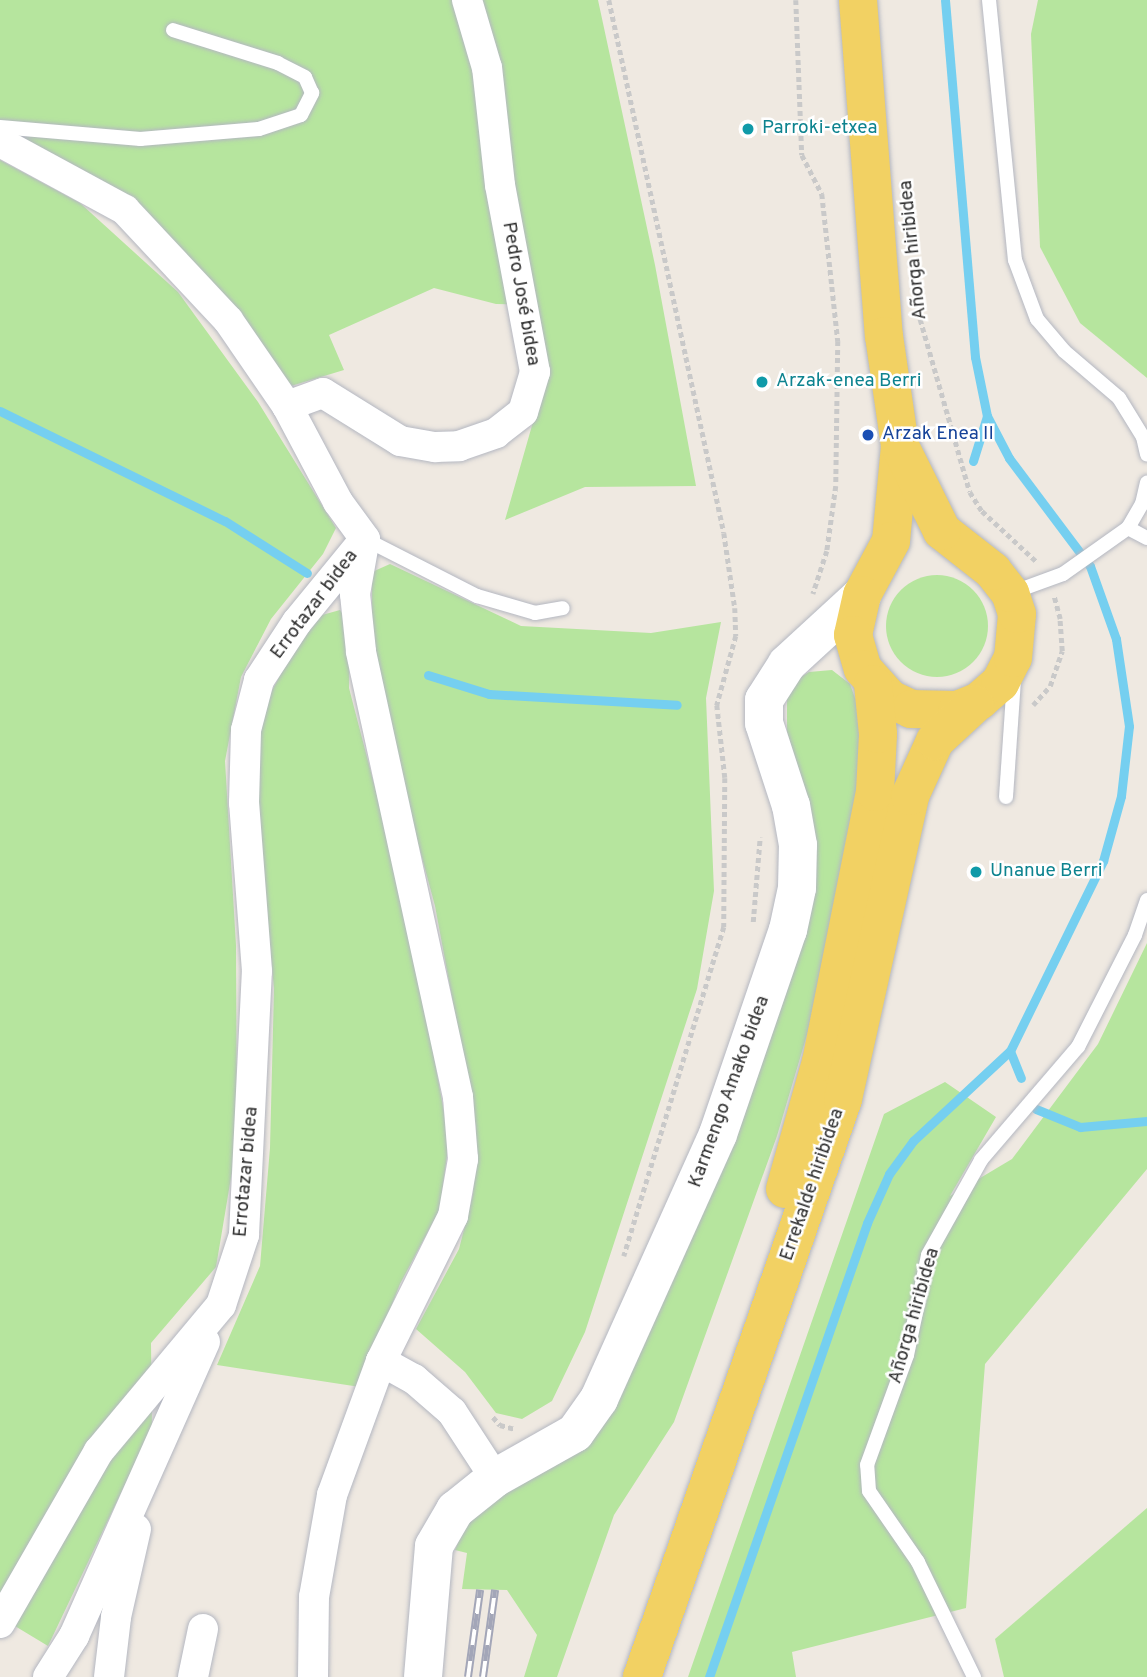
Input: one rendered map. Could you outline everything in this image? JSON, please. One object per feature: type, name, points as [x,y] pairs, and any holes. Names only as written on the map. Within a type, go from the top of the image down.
[{"type":"main road","points":[[858,0],[883,317],[900,446],[891,541],[868,586],[853,635],[866,673],[890,699],[923,711],[957,710],[979,701],[1000,683],[1013,659],[1018,637],[1010,593],[993,571],[970,556],[942,531],[900,446]]},
{"type":"main road","points":[[868,586],[911,552],[945,549],[970,556]]},
{"type":"main road","name":"Errekalde hiribidea","points":[[615,1677],[785,1190],[821,1062],[875,792],[878,734],[866,673]]},
{"type":"main road","name":"Errekalde hiribidea","points":[[642,1677],[843,1099],[910,796],[935,741],[979,701]]},
{"type":"street","name":"Pedro José bidea","points":[[286,406],[323,393],[400,441],[435,447],[458,446],[496,433],[523,412],[535,372],[500,185],[487,68],[467,0]]},
{"type":"street","points":[[0,142],[125,210],[228,320],[286,406],[338,502],[365,539]]},
{"type":"street","name":"Errotazar bidea","points":[[48,1677],[74,1636],[220,1305],[244,1235],[251,1144],[257,971],[244,803],[246,730],[259,680],[297,622],[365,539]]},
{"type":"street","name":"Errotazar bidea","points":[[313,1677],[314,1597],[332,1495],[381,1360],[453,1216],[463,1159],[458,1097],[361,651],[355,594],[365,539]]},
{"type":"street","name":"Karmengo Amako bidea","points":[[495,1478],[575,1433],[599,1399],[718,1135],[788,930],[797,888],[798,845],[791,806],[764,723],[764,700],[787,664],[801,655],[868,586]]},
{"type":"street","points":[[801,655],[866,673]]},
{"type":"street","name":"Errotazar bidea","points":[[0,1623],[99,1451],[220,1305]]},
{"type":"street","points":[[381,1360],[414,1379],[452,1412],[495,1478],[455,1510],[434,1546],[423,1677]]},
{"type":"street","name":"Errotazar bidea","points":[[109,1677],[116,1617],[150,1464]]},
{"type":"street","points":[[192,1677],[203,1629]]},
{"type":"lane","points":[[989,0],[1015,260],[1037,319],[1064,351],[1119,398],[1143,437],[1147,455]]},
{"type":"lane","points":[[0,127],[140,139],[259,129],[301,115],[312,93],[305,77],[278,63],[173,30]]},
{"type":"lane","points":[[1010,593],[1048,582],[1063,574],[1128,528],[1142,504],[1147,483]]},
{"type":"lane","points":[[1128,528],[1147,538]]},
{"type":"lane","points":[[365,539],[477,596],[535,613],[563,608]]},
{"type":"lane","points":[[1006,797],[1013,659]]},
{"type":"lane","name":"Añorga hiribidea","points":[[974,1677],[918,1562],[869,1491],[867,1465],[907,1355],[929,1255],[981,1160],[1079,1047],[1135,935],[1147,900]]},
{"type":"path","points":[[609,0],[724,533],[736,608],[736,636],[717,705],[725,778],[724,927],[621,1264]]},
{"type":"path","points":[[796,0],[802,155],[822,194],[838,341],[836,486],[827,551],[811,599]]},
{"type":"path","name":"Añorga hiribidea","points":[[917,297],[970,492],[982,511],[1034,557],[1048,582],[1060,619],[1062,651],[1050,686],[1033,705]]},
{"type":"path","points":[[751,933],[760,835]]},
{"type":"path","points":[[452,1412],[467,1397],[491,1429],[516,1438]]},
{"type":"path","points":[[488,1411],[500,1425],[518,1430]]},
{"type":"green space","points":[[0,0],[598,0],[655,265],[696,486],[585,487],[505,520],[545,380],[537,305],[496,304],[434,288],[329,335],[344,370],[291,386],[213,284],[0,124]]},
{"type":"green space","points":[[1038,0],[1147,0],[1147,378],[1080,323],[1040,247],[1031,34]]},
{"type":"green space","points":[[0,160],[80,203],[178,292],[258,402],[336,528],[323,554],[271,619],[241,677],[225,761],[236,945],[237,1142],[216,1267],[151,1343],[152,1428],[48,1646],[0,1617]]},
{"type":"green space","points":[[390,564],[521,626],[651,633],[721,622],[706,698],[714,891],[697,989],[585,1332],[552,1401],[522,1419],[496,1413],[465,1372],[416,1329],[459,1249],[473,1194],[476,1127],[435,906],[385,721],[372,620],[372,572]]},
{"type":"green space","points":[[937,575],[956,579],[973,590],[984,607],[988,626],[984,645],[973,662],[956,673],[937,677],[918,673],[901,662],[890,645],[886,626],[890,607],[901,590],[918,579]]},
{"type":"green space","points":[[340,610],[350,624],[349,688],[409,918],[449,1140],[440,1209],[400,1284],[360,1387],[217,1365],[260,1266],[270,1148],[274,989],[260,836],[256,735],[268,698],[292,653],[322,615]]},
{"type":"green space","points":[[832,670],[850,684],[861,715],[866,772],[817,1001],[777,1136],[674,1422],[614,1515],[557,1677],[524,1677],[537,1635],[507,1590],[462,1589],[467,1553],[455,1550],[467,1520],[481,1505],[561,1460],[735,1115],[805,792],[787,732],[787,697],[791,683],[809,672]]},
{"type":"green space","points":[[1147,943],[1147,1169],[985,1364],[966,1608],[792,1652],[796,1677],[688,1677],[884,1114],[945,1082],[996,1117],[950,1196],[1012,1159],[1098,1044]]},
{"type":"green space","points":[[1147,1508],[1147,1677],[1004,1677],[995,1639]]},
{"type":"waterway","points":[[709,1677],[867,1223],[889,1174],[913,1141],[1010,1051],[1103,861],[1121,796],[1129,726],[1116,639],[1090,566],[1009,458],[987,416],[975,357],[945,0]]},
{"type":"waterway","points":[[0,411],[225,521],[307,573]]},
{"type":"waterway","points":[[973,461],[987,416]]},
{"type":"waterway","points":[[428,675],[489,694],[677,705]]},
{"type":"waterway","points":[[1010,1051],[1021,1078]]},
{"type":"waterway","points":[[1036,1109],[1080,1127],[1147,1121]]},
{"type":"railway","points":[[468,1677],[480,1590]]},
{"type":"railway","points":[[483,1677],[495,1590]]},
{"type":"place","name":"Parroki-etxea","points":[[748,129]]},
{"type":"place","name":"Arzak-enea Berri","points":[[762,382]]},
{"type":"place","name":"Arzak Enea II","points":[[868,435]]},
{"type":"place","name":"Unanue Berri","points":[[976,872]]}]
